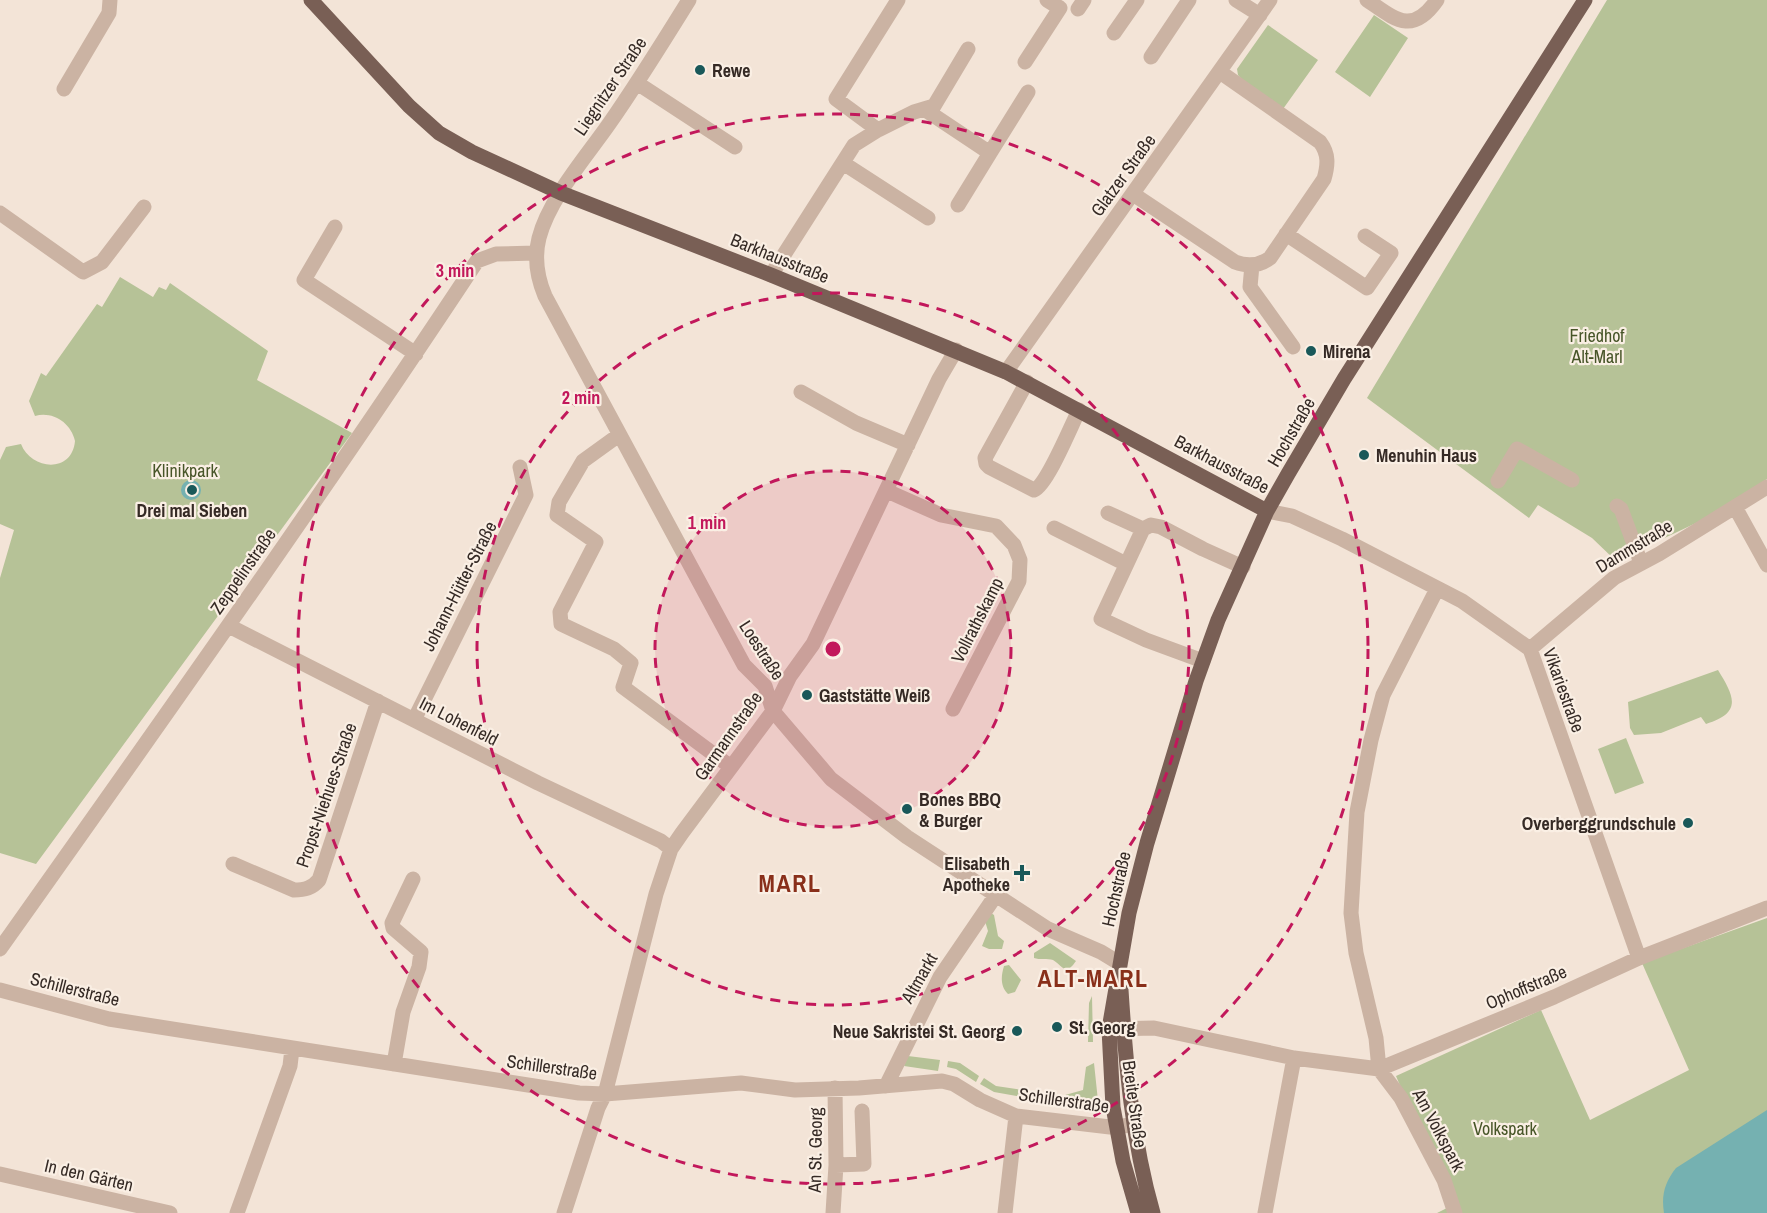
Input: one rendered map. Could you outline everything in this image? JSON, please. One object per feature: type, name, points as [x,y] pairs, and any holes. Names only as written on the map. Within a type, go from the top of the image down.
[{"type":"main road","name":"Barkhausstraße","points":[[311,0],[392,90],[440,133],[472,152],[561,193],[771,275],[1006,372],[1267,511]]},
{"type":"main road","name":"Hochstraße","points":[[1119,963],[1147,843],[1203,661],[1218,620],[1267,511],[1344,380],[1585,0]]},
{"type":"main road","name":"Breite Straße","points":[[1119,963],[1112,1099],[1116,1127],[1138,1213]]},
{"type":"main road","name":"Breite Straße","points":[[1116,1029],[1145,1185],[1153,1213]]},
{"type":"street","points":[[63,89],[109,13],[110,0]]},
{"type":"street","name":"Liegnitzer Straße","points":[[561,193],[637,83],[689,0]]},
{"type":"street","points":[[878,130],[836,99],[898,0]]},
{"type":"street","points":[[1025,62],[1060,8],[1047,0]]},
{"type":"street","points":[[1114,33],[1137,0]]},
{"type":"street","points":[[1151,57],[1190,0]]},
{"type":"street","points":[[1236,0],[1260,15]]},
{"type":"street","name":"Glatzer Straße","points":[[1006,372],[1270,0]]},
{"type":"street","points":[[1366,0],[1394,18],[1406,21],[1423,17],[1437,0]]},
{"type":"street","points":[[771,275],[854,145],[878,130],[934,106],[968,49]]},
{"type":"street","points":[[1133,194],[1235,262],[1243,265],[1262,264],[1270,258],[1324,179],[1328,168],[1325,150],[1320,142],[1220,72]]},
{"type":"street","points":[[637,83],[735,147]]},
{"type":"street","points":[[958,205],[1028,92]]},
{"type":"street","points":[[924,109],[990,153]]},
{"type":"street","points":[[843,163],[928,218]]},
{"type":"street","name":"Loestraße","points":[[561,193],[544,221],[536,253],[539,281],[545,296],[744,665],[765,686],[773,711],[831,779],[907,837],[1048,929],[1101,952],[1119,963]]},
{"type":"street","points":[[0,213],[83,272],[102,262],[144,207]]},
{"type":"street","points":[[335,227],[304,280],[416,354]]},
{"type":"street","points":[[1286,234],[1367,288],[1391,253],[1365,236]]},
{"type":"street","name":"Zeppelinstraße","points":[[0,949],[229,626],[416,354],[477,261],[496,254],[536,253]]},
{"type":"street","points":[[1252,265],[1250,287],[1293,347]]},
{"type":"street","name":"Garmannstraße","points":[[564,1213],[598,1108],[605,1094],[642,944],[671,849],[773,711],[790,676],[813,644],[939,379],[956,350]]},
{"type":"street","points":[[1027,382],[985,458],[989,467],[1034,490],[1038,489],[1079,410]]},
{"type":"street","points":[[801,392],[856,423],[908,445]]},
{"type":"street","points":[[619,435],[583,460],[559,502],[557,515],[596,542],[560,612],[561,624],[614,649],[631,663],[623,687],[731,767]]},
{"type":"street","points":[[1498,481],[1517,449],[1572,480]]},
{"type":"street","name":"Johann-Hütter-Straße","points":[[414,720],[526,495],[520,467]]},
{"type":"street","name":"Dammstraße","points":[[1530,649],[1614,578],[1767,487]]},
{"type":"street","name":"Vollrathskamp","points":[[886,491],[941,515],[996,526],[1014,545],[1020,560],[1019,581],[953,709]]},
{"type":"street","points":[[1617,506],[1621,509],[1641,563]]},
{"type":"street","points":[[1735,507],[1767,565]]},
{"type":"street","name":"Vikariestraße","points":[[1267,511],[1292,516],[1462,601],[1530,649],[1639,958]]},
{"type":"street","points":[[1108,513],[1143,529]]},
{"type":"street","points":[[1203,661],[1146,640],[1101,619],[1143,529],[1151,525],[1161,527],[1243,567]]},
{"type":"street","points":[[1054,528],[1126,564]]},
{"type":"street","points":[[1379,1069],[1376,1038],[1356,953],[1351,913],[1357,812],[1371,740],[1383,694],[1437,589]]},
{"type":"street","name":"Im Lohenfeld","points":[[229,626],[538,783],[661,841],[671,849]]},
{"type":"street","name":"Propst-Niehues-Straße","points":[[233,864],[294,890],[304,890],[319,880],[378,701]]},
{"type":"street","points":[[394,1064],[403,1012],[421,961],[421,952],[393,928],[392,924],[413,879]]},
{"type":"street","name":"Altmarkt","points":[[886,1086],[940,977],[996,895]]},
{"type":"street","name":"Ophoffstraße","points":[[1116,1029],[1154,1028],[1294,1058],[1379,1069],[1554,997],[1639,958],[1767,908]]},
{"type":"street","name":"Schillerstraße","points":[[0,990],[109,1019],[579,1093],[605,1094],[741,1083],[795,1090],[942,1081],[954,1084],[980,1100],[1016,1116],[1116,1127],[1133,1125]]},
{"type":"street","points":[[237,1213],[290,1066],[292,1048]]},
{"type":"street","points":[[1265,1213],[1294,1058]]},
{"type":"street","name":"Am Volkspark","points":[[1379,1069],[1401,1098],[1444,1180],[1455,1210]]},
{"type":"street","name":"An St. Georg","points":[[833,1213],[836,1165],[835,1088]]},
{"type":"street","points":[[836,1165],[864,1164],[862,1111]]},
{"type":"street","points":[[1005,1213],[1016,1116]]},
{"type":"street","name":"In den Gärten","points":[[0,1174],[170,1213]]},
{"type":"green space","name":"Friedhof Alt-Marl","points":[[1607,0],[1767,0],[1767,479],[1713,515],[1616,561],[1592,538],[1538,505],[1529,518],[1367,398]]},
{"type":"green space","points":[[1374,15],[1408,38],[1370,97],[1335,72]]},
{"type":"green space","points":[[1268,25],[1318,60],[1283,109],[1238,75],[1237,69]]},
{"type":"green space","name":"Klinikpark","points":[[120,277],[153,297],[159,287],[166,290],[170,283],[268,351],[257,380],[352,433],[36,864],[0,853],[0,578],[14,530],[0,524],[0,460],[6,447],[21,444],[33,459],[51,465],[67,459],[72,452],[75,441],[70,429],[55,417],[35,416],[29,401],[41,373],[46,376],[97,304],[102,307]]},
{"type":"green space","points":[[1718,670],[1731,696],[1732,703],[1726,715],[1706,724],[1701,717],[1661,733],[1634,735],[1630,728],[1628,702]]},
{"type":"green space","points":[[1626,738],[1644,783],[1615,794],[1598,749]]},
{"type":"green space","points":[[991,913],[994,915],[998,936],[1004,941],[1002,949],[989,949],[982,946],[988,931],[985,921]]},
{"type":"green space","name":"Volkspark","points":[[1767,918],[1767,1213],[1437,1213],[1451,1206],[1396,1076],[1541,1010],[1590,1120],[1689,1070],[1642,963]]},
{"type":"green space","points":[[1050,943],[1076,961],[1072,966],[1064,969],[1053,960],[1034,958],[1034,953]]},
{"type":"green space","points":[[1009,965],[1021,980],[1015,992],[1008,994],[1002,984],[1002,977],[1004,966]]},
{"type":"green space","points":[[1092,996],[1093,1042],[1088,1042],[1089,1003]]},
{"type":"green space","points":[[908,1056],[940,1060],[938,1071],[904,1066]]},
{"type":"green space","points":[[948,1061],[960,1063],[979,1076],[976,1082],[956,1069],[947,1067]]},
{"type":"green space","points":[[1094,1063],[1098,1101],[1086,1108],[1052,1102],[1052,1095],[1058,1097],[1083,1090],[1086,1067]]},
{"type":"green space","points":[[984,1078],[996,1086],[1042,1093],[1041,1098],[1038,1100],[994,1092],[980,1084]]},
{"type":"water","points":[[187,480],[195,480],[201,486],[201,494],[195,500],[187,500],[181,494],[181,486]]},
{"type":"water","points":[[1767,1110],[1767,1213],[1664,1213],[1665,1189],[1676,1168]]},
{"type":"place","name":"Rewe","points":[[700,70]]},
{"type":"place","name":"Mirena","points":[[1311,351]]},
{"type":"place","name":"Menuhin Haus","points":[[1364,455]]},
{"type":"place","name":"Drei mal Sieben","points":[[192,490]]},
{"type":"place","name":"Gaststätte Weiß","points":[[807,695]]},
{"type":"place","name":"Bones BBQ & Burger","points":[[907,809]]},
{"type":"place","name":"Overberggrundschule","points":[[1688,823]]},
{"type":"place","name":"Elisabeth Apotheke","points":[[1022,873]]},
{"type":"place","name":"St. Georg","points":[[1057,1027]]},
{"type":"place","name":"Neue Sakristei St. Georg","points":[[1017,1031]]},
{"type":"district","name":"MARL","points":[[790,883]]},
{"type":"district","name":"ALT-MARL","points":[[1093,978]]}]
